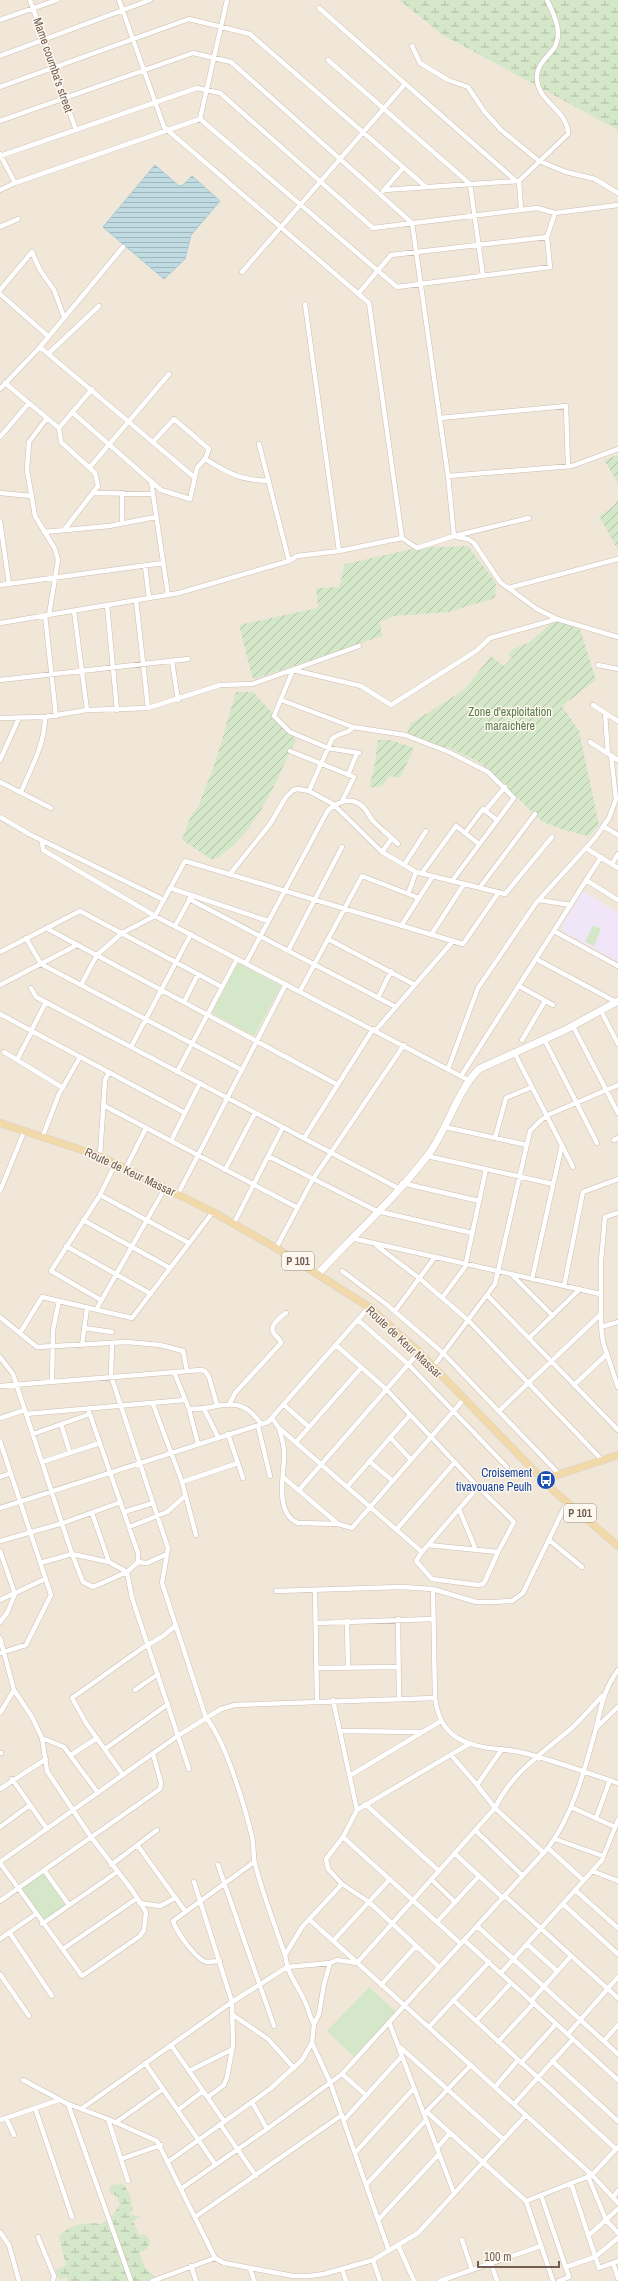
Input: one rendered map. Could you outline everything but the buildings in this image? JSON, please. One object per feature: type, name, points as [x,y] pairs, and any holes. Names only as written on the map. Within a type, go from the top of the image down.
[{"type":"main road","name":"Route de Keur Massar","points":[[0,1123],[100,1156],[116,1163],[234,1223],[369,1307],[419,1352],[542,1480],[618,1546]]},
{"type":"main road","points":[[542,1480],[618,1455]]},
{"type":"street","name":"Mame coumba's street","points":[[30,0],[76,130]]},
{"type":"street","points":[[0,20],[57,0]]},
{"type":"street","points":[[119,0],[164,127],[370,303],[402,538]]},
{"type":"street","points":[[0,56],[150,0]]},
{"type":"street","points":[[200,119],[227,0]]},
{"type":"street","points":[[384,190],[517,181],[568,134],[566,121],[542,93],[537,80],[540,64],[555,46],[558,35],[556,23],[546,0]]},
{"type":"street","points":[[319,8],[517,181],[521,210]]},
{"type":"street","points":[[0,87],[189,19],[250,34],[362,133],[426,187]]},
{"type":"street","points":[[412,46],[420,63],[448,80],[468,87],[484,111],[501,130],[539,161],[566,172],[595,179],[618,194]]},
{"type":"street","points":[[0,121],[193,53],[231,62],[412,223],[448,476],[454,536]]},
{"type":"street","points":[[328,60],[470,184],[483,276]]},
{"type":"street","points":[[242,272],[405,84]]},
{"type":"street","points":[[14,183],[0,155],[197,88],[220,93],[373,228],[537,208],[555,213],[618,205]]},
{"type":"street","points":[[0,190],[14,183],[200,119]]},
{"type":"street","points":[[200,119],[397,287],[550,267],[547,237],[555,213]]},
{"type":"street","points":[[379,194],[403,168]]},
{"type":"street","points":[[0,228],[18,219]]},
{"type":"street","points":[[358,294],[391,256],[547,237]]},
{"type":"street","points":[[0,389],[40,347],[123,248]]},
{"type":"street","points":[[0,290],[32,252],[40,270],[54,290],[64,317]]},
{"type":"street","points":[[0,294],[48,336]]},
{"type":"street","points":[[306,304],[339,551]]},
{"type":"street","points":[[49,352],[99,306]]},
{"type":"street","points":[[40,347],[49,352],[194,477]]},
{"type":"street","points":[[90,467],[169,374]]},
{"type":"street","points":[[5,383],[59,428],[61,442],[95,473],[98,486],[64,530]]},
{"type":"street","points":[[59,428],[92,389]]},
{"type":"street","points":[[0,437],[29,403]]},
{"type":"street","points":[[440,418],[566,406],[568,466]]},
{"type":"street","points":[[72,412],[161,490],[190,499],[197,468],[205,459],[209,449],[174,419],[153,442]]},
{"type":"street","points":[[47,418],[29,442],[27,470],[35,516],[55,549],[58,560],[47,615],[56,716]]},
{"type":"street","points":[[259,444],[290,561]]},
{"type":"street","points":[[448,476],[568,466],[618,450]]},
{"type":"street","points":[[205,459],[234,476],[247,480],[269,481]]},
{"type":"street","points":[[151,481],[168,595]]},
{"type":"street","points":[[0,492],[32,496]]},
{"type":"street","points":[[93,493],[153,494]]},
{"type":"street","points":[[122,493],[122,523]]},
{"type":"street","points":[[44,532],[122,523],[156,517]]},
{"type":"street","points":[[0,623],[168,595],[290,561],[297,556],[339,551],[402,538],[417,548],[454,536],[529,518]]},
{"type":"street","points":[[0,523],[9,584]]},
{"type":"street","points":[[454,536],[468,539],[474,543],[500,582],[537,608],[557,619],[618,637]]},
{"type":"street","points":[[508,588],[618,559]]},
{"type":"street","points":[[0,585],[164,564]]},
{"type":"street","points":[[145,566],[150,598]]},
{"type":"street","points":[[136,600],[148,708]]},
{"type":"street","points":[[107,605],[117,710]]},
{"type":"street","points":[[74,611],[87,710]]},
{"type":"street","points":[[293,670],[361,686],[391,705],[476,651],[490,638],[557,619]]},
{"type":"street","points":[[0,718],[56,716],[87,710],[148,708],[178,700],[220,685],[252,684],[359,646]]},
{"type":"street","points":[[0,680],[188,659]]},
{"type":"street","points":[[172,661],[178,700]]},
{"type":"street","points":[[598,665],[618,669]]},
{"type":"street","points":[[293,670],[274,716],[290,732],[328,748],[358,753],[348,775]]},
{"type":"street","points":[[281,700],[353,728],[383,730],[418,739],[488,772],[505,787],[514,798],[452,881]]},
{"type":"street","points":[[593,705],[618,721]]},
{"type":"street","points":[[448,1069],[478,988],[539,900],[586,848],[603,826],[617,799],[609,754],[606,713]]},
{"type":"street","points":[[21,792],[45,731],[45,717]]},
{"type":"street","points":[[0,760],[19,718]]},
{"type":"street","points":[[309,791],[334,737],[348,732],[353,728]]},
{"type":"street","points":[[590,742],[618,760]]},
{"type":"street","points":[[290,751],[354,777],[342,801]]},
{"type":"street","points":[[0,782],[52,808]]},
{"type":"street","points":[[465,833],[483,809],[485,811],[505,787]]},
{"type":"street","points":[[230,874],[270,824],[286,797],[293,790],[309,791],[333,804],[382,852],[416,872],[505,894],[552,837]]},
{"type":"street","points":[[246,963],[327,812],[333,804],[342,801],[361,804],[372,820],[398,844]]},
{"type":"street","points":[[485,811],[497,820]]},
{"type":"street","points":[[480,887],[535,814]]},
{"type":"street","points":[[0,816],[42,841],[164,900]]},
{"type":"street","points":[[422,873],[456,826],[479,844]]},
{"type":"street","points":[[603,826],[618,835]]},
{"type":"street","points":[[404,865],[426,830]]},
{"type":"street","points":[[382,852],[392,838]]},
{"type":"street","points":[[42,841],[44,850],[155,916],[470,1081]]},
{"type":"street","points":[[288,951],[342,847]]},
{"type":"street","points":[[586,848],[618,868]]},
{"type":"street","points":[[612,864],[618,854]]},
{"type":"street","points":[[461,1076],[601,857]]},
{"type":"street","points":[[81,985],[97,955],[122,933],[155,916],[185,861],[463,944],[499,892]]},
{"type":"street","points":[[408,894],[416,872]]},
{"type":"street","points":[[300,991],[362,876],[419,898]]},
{"type":"street","points":[[401,926],[433,876]]},
{"type":"street","points":[[586,880],[618,900]]},
{"type":"street","points":[[431,935],[464,884]]},
{"type":"street","points":[[170,888],[190,897],[314,965],[396,1007]]},
{"type":"street","points":[[190,897],[268,921]]},
{"type":"street","points":[[175,926],[190,897]]},
{"type":"street","points":[[539,900],[571,905]]},
{"type":"street","points":[[0,952],[80,911],[222,987]]},
{"type":"street","points":[[46,928],[338,1085]]},
{"type":"street","points":[[554,932],[618,966]]},
{"type":"street","points":[[131,1048],[191,934]]},
{"type":"street","points":[[26,938],[41,964],[242,1070]]},
{"type":"street","points":[[328,939],[415,984]]},
{"type":"street","points":[[304,1138],[374,1030],[453,941]]},
{"type":"street","points":[[0,986],[77,945]]},
{"type":"street","points":[[177,1072],[237,959]]},
{"type":"street","points":[[536,959],[617,1002]]},
{"type":"street","points":[[378,998],[391,971]]},
{"type":"street","points":[[184,1002],[198,974]]},
{"type":"street","points":[[178,1194],[286,984]]},
{"type":"street","points":[[519,986],[553,1005]]},
{"type":"street","points":[[31,988],[36,997],[131,1048],[331,1153],[400,1186],[479,1201]]},
{"type":"street","points":[[522,1040],[545,1001]]},
{"type":"street","points":[[17,1060],[46,1002]]},
{"type":"street","points":[[318,1274],[427,1156],[470,1081],[484,1066],[573,1026],[617,1002]]},
{"type":"street","points":[[601,1011],[618,1044]]},
{"type":"street","points":[[0,1014],[185,1113]]},
{"type":"street","points":[[573,1026],[618,1113]]},
{"type":"street","points":[[544,1039],[597,1143]]},
{"type":"street","points":[[276,1248],[313,1179],[404,1046]]},
{"type":"street","points":[[4,1052],[63,1088]]},
{"type":"street","points":[[514,1052],[573,1167]]},
{"type":"street","points":[[42,1138],[63,1088],[80,1057]]},
{"type":"street","points":[[100,1156],[105,1080],[109,1072]]},
{"type":"street","points":[[171,1141],[200,1084]]},
{"type":"street","points":[[433,1367],[488,1296],[495,1284],[530,1131],[547,1116],[576,1102],[618,1085]]},
{"type":"street","points":[[495,1138],[506,1098],[532,1087]]},
{"type":"street","points":[[103,1105],[298,1208]]},
{"type":"street","points":[[225,1170],[255,1113]]},
{"type":"street","points":[[234,1223],[283,1127]]},
{"type":"street","points":[[445,1127],[527,1145]]},
{"type":"street","points":[[126,1168],[146,1128]]},
{"type":"street","points":[[0,1191],[24,1132]]},
{"type":"street","points":[[532,1279],[562,1145]]},
{"type":"street","points":[[268,1156],[377,1211],[472,1233]]},
{"type":"street","points":[[427,1156],[553,1184]]},
{"type":"street","points":[[101,1300],[51,1271],[100,1195],[116,1163]]},
{"type":"street","points":[[442,1298],[465,1267],[486,1169]]},
{"type":"street","points":[[564,1286],[583,1192],[618,1178]]},
{"type":"street","points":[[96,1310],[165,1188]]},
{"type":"street","points":[[100,1195],[189,1243]]},
{"type":"street","points":[[20,1333],[42,1297],[132,1318],[213,1212]]},
{"type":"street","points":[[618,1213],[605,1217],[600,1294],[601,1327],[607,1354],[618,1387]]},
{"type":"street","points":[[83,1220],[170,1268]]},
{"type":"street","points":[[351,1238],[600,1294]]},
{"type":"street","points":[[373,1243],[419,1278],[469,1321],[603,1461]]},
{"type":"street","points":[[66,1246],[151,1294]]},
{"type":"street","points":[[395,1311],[435,1257]]},
{"type":"street","points":[[342,1271],[395,1311],[443,1353],[559,1474]]},
{"type":"street","points":[[512,1274],[552,1316]]},
{"type":"street","points":[[529,1338],[580,1289]]},
{"type":"street","points":[[488,1296],[618,1430]]},
{"type":"street","points":[[52,1380],[53,1330],[59,1301]]},
{"type":"street","points":[[0,1508],[218,1437],[260,1425],[272,1418],[369,1307]]},
{"type":"street","points":[[82,1345],[87,1308]]},
{"type":"street","points":[[230,1403],[235,1393],[281,1343],[281,1340],[274,1333],[273,1329],[276,1322],[286,1313]]},
{"type":"street","points":[[500,1411],[601,1314]]},
{"type":"street","points":[[0,1317],[37,1347],[127,1342],[160,1345],[183,1351],[187,1371]]},
{"type":"street","points":[[358,1320],[408,1364],[454,1410],[507,1467]]},
{"type":"street","points":[[601,1327],[618,1322]]},
{"type":"street","points":[[84,1328],[112,1332]]},
{"type":"street","points":[[112,1343],[111,1376],[168,1548],[167,1562],[162,1573],[162,1583],[206,1718],[214,1727],[222,1743],[252,1838],[254,1862],[285,1954],[287,1967],[292,1980],[306,2004],[314,2024]]},
{"type":"street","points":[[336,1345],[387,1390],[478,1487],[514,1522],[483,1584],[478,1585],[432,1579],[416,1561],[478,1487]]},
{"type":"street","points":[[299,1490],[419,1352]]},
{"type":"street","points":[[574,1385],[607,1354]]},
{"type":"street","points":[[0,1357],[13,1374],[72,1554],[83,1582],[87,1585],[93,1586],[127,1572],[138,1562],[138,1553],[89,1411]]},
{"type":"street","points":[[296,1442],[361,1368]]},
{"type":"street","points":[[0,1386],[52,1380],[201,1370],[207,1373],[217,1405]]},
{"type":"street","points":[[174,1372],[189,1409],[198,1444]]},
{"type":"street","points":[[279,1428],[284,1452],[282,1492],[288,1515],[292,1521],[298,1523],[338,1524],[352,1528],[371,1508],[464,1399]]},
{"type":"street","points":[[0,1418],[26,1412],[89,1411],[185,1400]]},
{"type":"street","points":[[189,1409],[204,1409],[230,1403],[250,1410],[260,1425],[270,1476]]},
{"type":"street","points":[[153,1404],[182,1482],[196,1535]]},
{"type":"street","points":[[284,1405],[309,1427]]},
{"type":"street","points":[[204,1409],[218,1437]]},
{"type":"street","points":[[33,1434],[61,1424],[89,1411]]},
{"type":"street","points":[[347,1487],[410,1415]]},
{"type":"street","points":[[272,1418],[279,1428],[422,1552]]},
{"type":"street","points":[[61,1424],[70,1453]]},
{"type":"street","points":[[228,1434],[243,1478]]},
{"type":"street","points":[[390,1437],[411,1460]]},
{"type":"street","points":[[0,1441],[45,1580],[50,1590],[49,1601],[29,1641],[23,1647],[2,1653]]},
{"type":"street","points":[[42,1462],[100,1443]]},
{"type":"street","points":[[369,1461],[393,1481]]},
{"type":"street","points":[[396,1530],[455,1462]]},
{"type":"street","points":[[182,1482],[238,1463]]},
{"type":"street","points":[[0,1477],[11,1473]]},
{"type":"street","points":[[283,1477],[338,1524]]},
{"type":"street","points":[[129,1527],[167,1512],[185,1496]]},
{"type":"street","points":[[0,1541],[29,1531],[63,1523],[121,1502]]},
{"type":"street","points":[[276,1591],[401,1587],[433,1589],[476,1602],[515,1600],[523,1593],[567,1502]]},
{"type":"street","points":[[124,1512],[153,1503]]},
{"type":"street","points":[[459,1509],[476,1550]]},
{"type":"street","points":[[92,1513],[109,1562]]},
{"type":"street","points":[[549,1540],[582,1567]]},
{"type":"street","points":[[428,1545],[498,1552]]},
{"type":"street","points":[[0,1551],[15,1594],[10,1608],[0,1622]]},
{"type":"street","points":[[40,1563],[72,1554],[109,1562],[127,1572]]},
{"type":"street","points":[[138,1562],[147,1563],[167,1554]]},
{"type":"street","points":[[127,1572],[132,1598],[179,1735],[189,1769]]},
{"type":"street","points":[[0,1600],[45,1580]]},
{"type":"street","points":[[433,1589],[435,1698],[441,1721],[450,1733],[469,1744],[486,1748],[502,1749],[537,1757],[618,1783]]},
{"type":"street","points":[[315,1590],[316,1701]]},
{"type":"street","points":[[398,1619],[399,1698]]},
{"type":"street","points":[[316,1623],[433,1619]]},
{"type":"street","points":[[347,1622],[348,1667]]},
{"type":"street","points":[[123,1775],[72,1698],[141,1649],[149,1646],[175,1626]]},
{"type":"street","points":[[0,1638],[2,1653],[14,1690],[32,1717],[42,1738],[47,1771],[74,1811],[91,1838],[132,1890],[146,1912],[144,1930],[140,1936],[82,1976],[79,1974],[63,1949],[42,1924],[0,1863],[74,1811],[98,1792],[179,1735],[206,1718],[235,1705],[333,1700],[435,1698]]},
{"type":"street","points":[[316,1668],[398,1666]]},
{"type":"street","points":[[357,1963],[495,1808],[505,1790],[526,1766],[574,1725],[604,1694],[618,1670]]},
{"type":"street","points":[[135,1690],[158,1674]]},
{"type":"street","points":[[0,1713],[14,1690]]},
{"type":"street","points":[[182,2188],[268,2129],[342,2074],[544,1853],[555,1840],[571,1807],[584,1773],[604,1694]]},
{"type":"street","points":[[333,1700],[357,1810]]},
{"type":"street","points":[[105,1749],[168,1704]]},
{"type":"street","points":[[596,1728],[618,1707]]},
{"type":"street","points":[[350,1775],[441,1721]]},
{"type":"street","points":[[340,1732],[424,1732]]},
{"type":"street","points":[[42,1738],[58,1743],[71,1755],[98,1792]]},
{"type":"street","points":[[71,1755],[98,1738]]},
{"type":"street","points":[[440,1967],[369,1902],[342,1884],[328,1869],[326,1859],[342,1837],[357,1810],[469,1744]]},
{"type":"street","points":[[477,1785],[502,1749]]},
{"type":"street","points":[[0,1901],[160,1789],[161,1783],[153,1754]]},
{"type":"street","points":[[451,1755],[495,1808],[544,1853]]},
{"type":"street","points":[[0,1789],[12,1779],[46,1759]]},
{"type":"street","points":[[12,1779],[47,1829]]},
{"type":"street","points":[[596,1818],[610,1780]]},
{"type":"street","points":[[365,1804],[439,1871]]},
{"type":"street","points":[[0,1827],[30,1805]]},
{"type":"street","points":[[571,1807],[615,1827]]},
{"type":"street","points":[[501,1973],[592,1871],[603,1856],[618,1820]]},
{"type":"street","points":[[110,1864],[138,1846],[158,1830]]},
{"type":"street","points":[[475,1830],[523,1876]]},
{"type":"street","points":[[342,1837],[437,1922],[489,1962],[618,2080]]},
{"type":"street","points":[[555,1840],[603,1856]]},
{"type":"street","points":[[138,1846],[184,1911]]},
{"type":"street","points":[[548,1848],[584,1880]]},
{"type":"street","points":[[454,1853],[541,1928],[618,1998]]},
{"type":"street","points":[[220,1961],[206,1962],[186,1944],[173,1921],[184,1911],[226,1884],[254,1862]]},
{"type":"street","points":[[218,1865],[226,1884],[274,2026]]},
{"type":"street","points":[[44,1870],[69,1905]]},
{"type":"street","points":[[592,1871],[618,1881]]},
{"type":"street","points":[[42,1924],[117,1872]]},
{"type":"street","points":[[437,1922],[479,1876]]},
{"type":"street","points":[[333,1941],[390,1879]]},
{"type":"street","points":[[431,1879],[455,1902]]},
{"type":"street","points":[[194,1882],[220,1961],[232,2002],[233,2015],[233,2045],[224,2085],[208,2097]]},
{"type":"street","points":[[285,1954],[298,1932],[342,1884]]},
{"type":"street","points":[[575,1890],[618,1928]]},
{"type":"street","points":[[63,1949],[138,1901],[160,1906],[175,1898]]},
{"type":"street","points":[[563,1904],[618,1954]]},
{"type":"street","points":[[0,1939],[36,1914]]},
{"type":"street","points":[[310,1920],[526,2115],[618,2203]]},
{"type":"street","points":[[477,1926],[618,2054]]},
{"type":"street","points":[[9,1932],[52,1996]]},
{"type":"street","points":[[527,1944],[558,1971]]},
{"type":"street","points":[[381,1985],[416,1946]]},
{"type":"street","points":[[498,2042],[571,1956]]},
{"type":"street","points":[[81,2109],[232,2002],[287,1967],[330,1963],[337,1960],[357,1963]]},
{"type":"street","points":[[429,2027],[489,1962]]},
{"type":"street","points":[[169,2161],[252,2102],[294,2068],[308,2053],[312,2043],[314,2024],[319,2014],[324,1984],[330,1963]]},
{"type":"street","points":[[0,1974],[29,2016]]},
{"type":"street","points":[[568,2034],[618,1977]]},
{"type":"street","points":[[476,2021],[511,1983]]},
{"type":"street","points":[[453,2000],[616,2149],[618,2155]]},
{"type":"street","points":[[233,2015],[263,2035],[294,2068]]},
{"type":"street","points":[[389,2022],[454,2192]]},
{"type":"street","points":[[495,2087],[556,2024]]},
{"type":"street","points":[[604,2041],[618,2025]]},
{"type":"street","points":[[514,2104],[573,2039]]},
{"type":"street","points":[[312,2043],[330,2082],[389,2251]]},
{"type":"street","points":[[171,2045],[208,2097],[237,2149],[256,2176]]},
{"type":"street","points":[[399,2046],[503,2139]]},
{"type":"street","points":[[189,2071],[231,2050]]},
{"type":"street","points":[[195,2217],[343,2118],[402,2056]]},
{"type":"street","points":[[552,2061],[618,2121]]},
{"type":"street","points":[[145,2063],[215,2164]]},
{"type":"street","points":[[425,2113],[471,2065]]},
{"type":"street","points":[[342,2074],[366,2095]]},
{"type":"street","points":[[23,2080],[59,2100],[153,2138],[161,2145],[215,2258],[224,2263],[250,2268],[284,2274],[309,2276],[342,2269],[373,2260],[418,2233],[454,2192],[484,2164],[503,2139],[526,2115]]},
{"type":"street","points":[[355,2153],[414,2088]]},
{"type":"street","points":[[115,2123],[163,2089]]},
{"type":"street","points":[[178,2110],[203,2091]]},
{"type":"street","points":[[0,2120],[59,2100]]},
{"type":"street","points":[[252,2102],[268,2129]]},
{"type":"street","points":[[68,2104],[131,2281]]},
{"type":"street","points":[[35,2108],[72,2217]]},
{"type":"street","points":[[425,2113],[450,2133],[526,2201],[553,2281]]},
{"type":"street","points":[[6,2118],[14,2135]]},
{"type":"street","points":[[108,2119],[128,2181]]},
{"type":"street","points":[[366,2186],[426,2120]]},
{"type":"street","points":[[437,2148],[450,2133]]},
{"type":"street","points":[[121,2159],[161,2145]]},
{"type":"street","points":[[526,2201],[590,2176],[616,2149]]},
{"type":"street","points":[[378,2220],[439,2154]]},
{"type":"street","points":[[590,2176],[606,2220],[618,2233]]},
{"type":"street","points":[[570,2183],[598,2268],[618,2261]]},
{"type":"street","points":[[613,2197],[618,2191]]},
{"type":"street","points":[[541,2195],[569,2277],[559,2281]]},
{"type":"street","points":[[588,2236],[618,2208]]},
{"type":"street","points":[[0,2232],[9,2245],[20,2281]]},
{"type":"street","points":[[38,2237],[54,2276],[52,2281]]},
{"type":"street","points":[[566,2267],[595,2257],[618,2238]]},
{"type":"street","points":[[462,2240],[472,2270]]},
{"type":"street","points":[[398,2245],[414,2281]]},
{"type":"street","points":[[440,2281],[541,2246]]},
{"type":"street","points":[[152,2281],[215,2258]]},
{"type":"street","points":[[373,2260],[380,2281]]},
{"type":"street","points":[[491,2263],[497,2281]]},
{"type":"street","points":[[613,2263],[618,2278]]},
{"type":"street","points":[[191,2266],[196,2281]]},
{"type":"street","points":[[250,2268],[254,2281]]},
{"type":"street","points":[[342,2269],[344,2280]]},
{"type":"street","points":[[284,2274],[286,2281]]},
{"type":"shaded area","points":[[0,0],[527,0],[618,82],[618,2281],[0,2281]]},
{"type":"shaded area","points":[[583,891],[618,913],[618,962],[564,932],[562,925]]},
{"type":"green space","points":[[399,0],[618,0],[618,130],[443,35]]},
{"type":"green space","points":[[618,455],[618,483],[604,460]]},
{"type":"green space","points":[[618,499],[618,550],[599,516],[614,506]]},
{"type":"green space","points":[[468,546],[496,583],[495,598],[448,612],[394,616],[380,622],[382,636],[254,679],[252,676],[239,625],[318,608],[316,588],[339,587],[345,564],[417,548]]},
{"type":"green space","name":"Zone d'exploitation maraichère","points":[[557,619],[579,626],[596,680],[562,706],[579,731],[599,825],[589,836],[567,831],[543,822],[479,762],[448,747],[439,748],[407,735],[410,724],[464,690],[491,656],[504,666],[512,658],[508,654],[514,649],[528,643]]},
{"type":"green space","points":[[236,692],[253,692],[296,740],[272,790],[253,823],[228,850],[213,860],[182,840],[191,815],[198,807],[215,763]]},
{"type":"green space","points":[[378,740],[391,740],[414,748],[400,778],[389,776],[382,786],[369,788],[374,769]]},
{"type":"green space","points":[[593,925],[601,929],[594,946],[585,942]]},
{"type":"green space","points":[[238,963],[281,986],[254,1036],[212,1013]]},
{"type":"green space","points":[[43,1873],[66,1906],[45,1921],[21,1888]]},
{"type":"green space","points":[[369,1987],[396,2012],[354,2057],[327,2031]]},
{"type":"green space","points":[[123,2184],[130,2194],[133,2209],[129,2214],[141,2217],[133,2221],[139,2235],[146,2235],[150,2241],[147,2249],[139,2253],[145,2268],[155,2277],[153,2281],[68,2281],[66,2277],[60,2280],[55,2270],[66,2265],[59,2236],[74,2226],[89,2223],[101,2224],[113,2215],[120,2204],[117,2196],[111,2194],[109,2189],[112,2185]]},
{"type":"water","points":[[155,165],[179,186],[183,185],[192,176],[220,201],[191,235],[185,259],[164,279],[103,227]]},
{"type":"place","name":"Croisement tivavouane Peulh","points":[[546,1480]]}]
